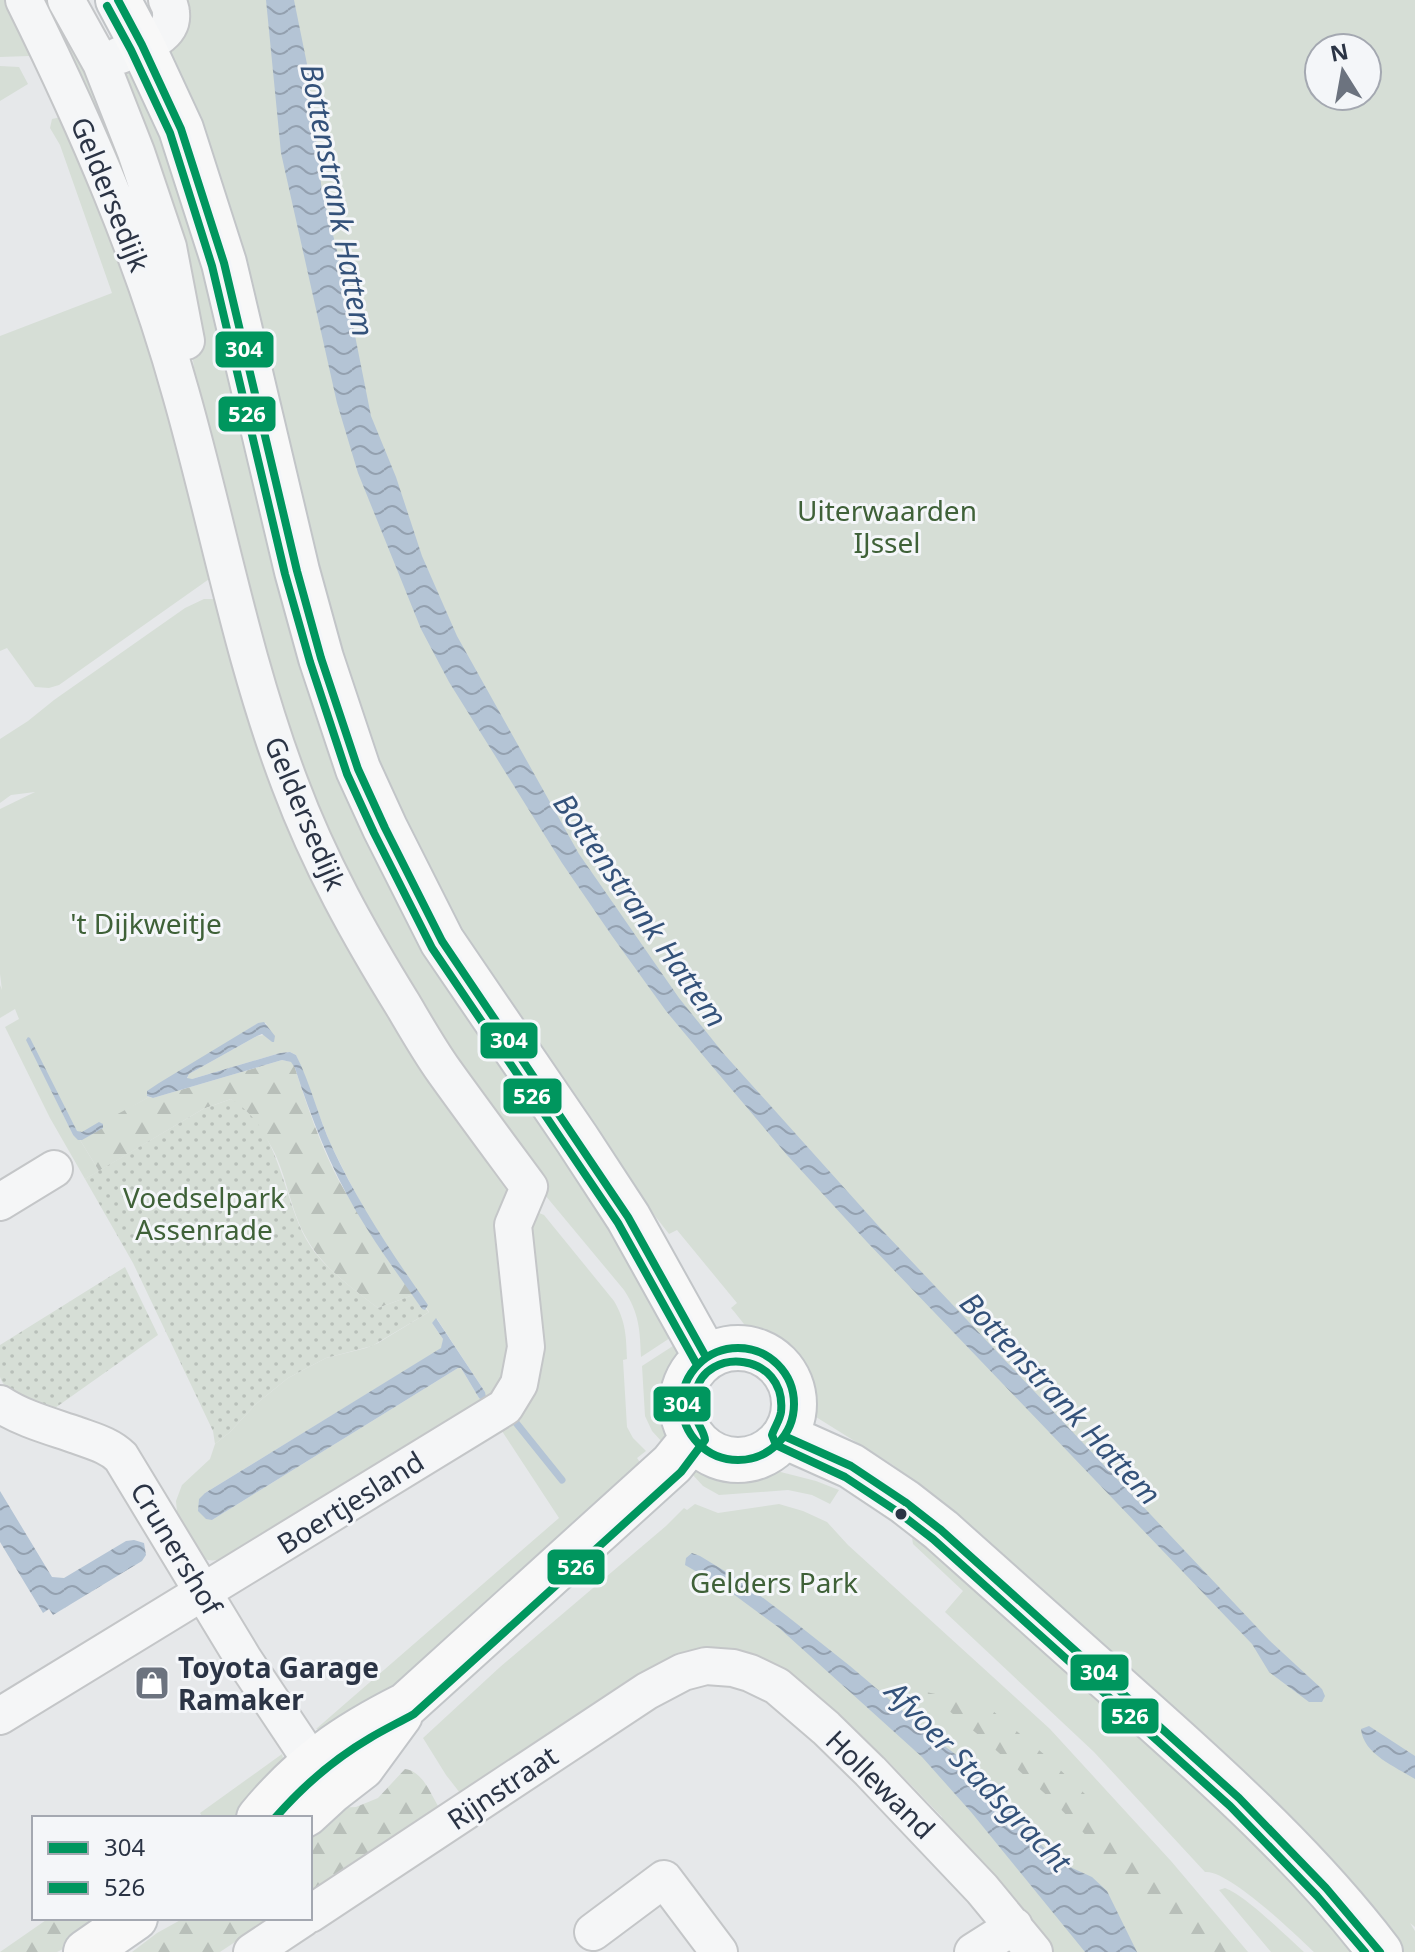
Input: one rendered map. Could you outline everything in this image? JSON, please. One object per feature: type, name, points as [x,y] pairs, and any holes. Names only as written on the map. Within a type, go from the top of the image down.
[{"type":"main road","points":[[118,0],[181,129],[224,263],[297,571],[321,658],[358,769],[442,941],[619,1204],[706,1357]]},
{"type":"main road","points":[[727,1348],[749,1348],[770,1357],[785,1373],[794,1393],[793,1415],[784,1436],[765,1453],[739,1460],[713,1455],[702,1448],[693,1438],[683,1417],[682,1394],[690,1373],[706,1357],[727,1348]]},
{"type":"main road","points":[[784,1436],[851,1466],[941,1530],[1263,1820],[1319,1878],[1380,1952]]},
{"type":"main road","points":[[261,1816],[278,1794],[314,1790],[362,1767],[406,1705],[672,1464],[693,1438]]},
{"type":"main road","points":[[86,1952],[132,1920]]},
{"type":"street","name":"Geldersedijk","points":[[24,0],[71,96],[121,215],[159,321],[181,394],[257,688],[311,835],[329,876],[382,971],[442,1069],[529,1187]]},
{"type":"street","name":"Geldersedijk","points":[[66,0],[101,63],[136,152],[168,247],[188,349],[181,394]]},
{"type":"street","points":[[101,63],[162,35],[170,23],[167,0]]},
{"type":"street","points":[[0,1202],[54,1169]]},
{"type":"street","name":"Boertjesland","points":[[0,1716],[505,1407],[519,1384],[526,1347],[513,1225],[529,1187]]},
{"type":"street","name":"Crunershof","points":[[0,1404],[26,1418],[101,1444],[124,1460],[244,1660],[314,1790]]},
{"type":"street","name":"Rijnstraat","points":[[312,1913],[647,1691],[697,1668]]},
{"type":"street","name":"Hollewand","points":[[697,1668],[733,1668],[777,1686],[870,1771],[982,1889],[1024,1939]]},
{"type":"street","points":[[593,1932],[664,1879],[719,1952]]},
{"type":"street","points":[[252,1952],[300,1920]]},
{"type":"street","points":[[973,1952],[1024,1939]]},
{"type":"green space","points":[[0,0],[15,0],[33,53],[29,56],[0,57]]},
{"type":"green space","points":[[36,0],[59,0],[104,91],[158,279]]},
{"type":"green space","name":"Uiterwaarden IJssel","points":[[176,0],[1415,0],[1415,1927],[1410,1923],[1415,1931],[1415,1952],[1397,1952],[926,1492],[893,1465],[816,1417],[790,1359],[779,1348],[751,1331],[731,1308],[737,1303],[677,1230],[669,1234],[627,1180],[481,972],[365,751],[177,89],[167,43]]},
{"type":"green space","points":[[127,63],[183,177],[290,592],[578,1168],[673,1336],[641,1357],[638,1322],[629,1298],[540,1189],[454,1068],[297,780],[199,403],[190,339],[121,71]]},
{"type":"green space","points":[[0,66],[19,67],[28,84],[0,101]]},
{"type":"green space","points":[[61,117],[126,252],[212,577],[59,685],[49,688],[35,687],[7,648],[0,651],[0,336],[112,293],[60,145],[50,128],[52,119]]},
{"type":"green space","name":"'t Dijkweitje","points":[[204,599],[215,599],[261,737],[510,1174],[511,1386],[237,1558],[233,1551],[211,1560],[203,1558],[189,1537],[177,1512],[176,1501],[182,1485],[210,1459],[215,1444],[288,1378],[326,1358],[378,1343],[429,1312],[369,1218],[347,1177],[330,1143],[296,1055],[280,1053],[187,1079],[189,1074],[257,1036],[264,1035],[272,1042],[266,1023],[258,1023],[149,1097],[77,1136],[26,1038],[73,1135],[80,1140],[99,1171],[85,1179],[50,1118],[5,1027],[19,1019],[15,1009],[0,1018],[0,809],[35,792],[11,795],[0,803],[0,739],[185,608]],"holes":[[[437,1319],[485,1392],[479,1398],[461,1368],[458,1368],[212,1520],[205,1493],[442,1348],[443,1339],[432,1323]]]},
{"type":"green space","points":[[282,1060],[292,1062],[295,1068],[314,1125],[338,1179],[413,1295],[378,1308],[321,1259],[301,1227],[280,1165],[268,1141],[231,1099],[203,1109],[99,1171],[80,1140],[102,1128],[101,1123],[149,1097]]},
{"type":"green space","name":"Voedselpark Assenrade","points":[[231,1099],[260,1127],[270,1144],[298,1221],[320,1258],[378,1308],[413,1295],[422,1309],[429,1312],[372,1346],[326,1358],[288,1378],[215,1444],[213,1431],[133,1263],[85,1179],[203,1109]]},
{"type":"green space","points":[[534,1214],[544,1215],[614,1301],[621,1316],[627,1359],[623,1360],[627,1427],[646,1451],[637,1458],[642,1465],[386,1708],[334,1728],[316,1729],[559,1518],[494,1419],[502,1414],[523,1237]]},
{"type":"green space","name":"Voedselpark Assenrade","points":[[125,1267],[158,1335],[55,1408],[23,1397],[3,1383],[0,1377],[0,1345]]},
{"type":"green space","points":[[676,1344],[679,1358],[673,1401],[675,1424],[663,1443],[652,1431],[645,1416],[642,1366]]},
{"type":"green space","points":[[714,1466],[765,1468],[839,1490],[830,1504],[812,1495],[788,1490],[719,1495],[703,1486],[692,1474]]},
{"type":"green space","name":"Gelders Park","points":[[695,1504],[718,1513],[779,1504],[827,1522],[848,1545],[1050,1729],[1171,1861],[1248,1952],[1047,1952],[942,1828],[942,1817],[886,1759],[874,1758],[865,1749],[865,1740],[796,1677],[787,1679],[653,1668],[460,1793],[423,1738],[684,1508],[687,1510]]},
{"type":"green space","points":[[912,1538],[964,1576],[1163,1748],[1361,1952],[1314,1952],[1245,1891],[1216,1874],[1205,1872],[1094,1752],[945,1612],[963,1591],[913,1544]]},
{"type":"green space","points":[[926,1692],[973,1702],[993,1711],[1087,1796],[1118,1835],[1220,1934],[1234,1952],[1206,1952],[1127,1878],[1051,1799]]},
{"type":"green space","points":[[282,1754],[284,1762],[252,1816],[202,1816],[200,1813]]},
{"type":"green space","points":[[405,1769],[421,1778],[438,1806],[312,1891],[312,1825],[332,1808],[356,1807],[378,1798]]},
{"type":"green space","points":[[1225,1888],[1254,1907],[1304,1952],[1271,1952],[1219,1890]]},
{"type":"green space","points":[[46,1920],[109,1920],[57,1952],[0,1952]]},
{"type":"green space","points":[[180,1920],[268,1920],[220,1952],[132,1952]]},
{"type":"water","points":[[266,0],[294,0],[308,69],[322,192],[342,270],[371,416],[396,477],[422,556],[457,636],[579,854],[679,998],[724,1054],[883,1231],[1269,1640],[1322,1689],[1325,1696],[1322,1702],[1309,1702],[1269,1672],[1252,1644],[787,1155],[666,1011],[612,936],[562,863],[449,682],[421,629],[358,473],[337,403],[281,153]]},
{"type":"water","points":[[264,1022],[275,1036],[274,1042],[262,1034],[257,1036],[189,1074],[187,1078],[280,1053],[296,1055],[342,1168],[428,1305],[425,1310],[380,1249],[347,1194],[291,1062],[282,1060],[153,1098],[147,1096],[147,1091],[159,1083]]},
{"type":"water","points":[[28,1037],[77,1131],[82,1132],[99,1122],[103,1128],[82,1140],[73,1135],[26,1040]]},
{"type":"water","points":[[436,1318],[486,1397],[482,1400],[479,1398],[461,1368],[458,1368],[212,1520],[206,1519],[198,1511],[199,1499],[205,1493],[441,1348],[443,1339],[432,1323]]},
{"type":"water","points":[[0,1491],[52,1577],[64,1578],[126,1541],[144,1543],[146,1555],[142,1561],[53,1615],[49,1609],[43,1613],[0,1542]]},
{"type":"water","points":[[692,1553],[738,1579],[787,1616],[943,1745],[997,1785],[1038,1842],[1059,1862],[1092,1877],[1107,1891],[1137,1952],[1085,1952],[922,1757],[778,1627],[725,1588],[685,1565],[686,1558]]},
{"type":"water","points":[[1369,1726],[1415,1756],[1415,1779],[1374,1753],[1363,1738],[1361,1729]]},
{"type":"waterway","name":"Afvoer Stadsgracht","points":[[513,1419],[562,1480]]},
{"type":"transit line","name":"304","points":[[118,0],[181,129],[224,263],[297,571],[321,658],[358,769],[442,941],[628,1217],[706,1357]]},
{"type":"transit line","name":"526","points":[[107,6],[170,133],[212,266],[285,574],[347,774],[432,948],[618,1223],[696,1363]]},
{"type":"transit line","name":"304","points":[[738,1348],[759,1352],[778,1364],[790,1383],[794,1404],[790,1425],[778,1444],[759,1456],[738,1460],[717,1456],[698,1444],[686,1425],[682,1404],[686,1383],[698,1364],[717,1352],[738,1348]]},
{"type":"transit line","name":"526","points":[[277,1816],[332,1764],[370,1738],[414,1714],[681,1472],[705,1440],[695,1408],[696,1392],[702,1377],[714,1367],[728,1362],[744,1362],[759,1367],[772,1377],[779,1392],[781,1412],[772,1435],[776,1445],[845,1477],[933,1539],[1230,1806],[1317,1896],[1365,1952]]},
{"type":"transit line","name":"304","points":[[784,1436],[851,1466],[941,1530],[1239,1798],[1326,1888],[1380,1952]]},
{"type":"place","name":"Toyota Garage Ramaker","points":[[152,1683]]},
{"type":"water label","name":"Bottenstrank Hattem","points":[[338,200]]},
{"type":"water label","name":"Bottenstrank Hattem","points":[[641,910]]},
{"type":"water label","name":"Bottenstrank Hattem","points":[[1061,1398]]}]
